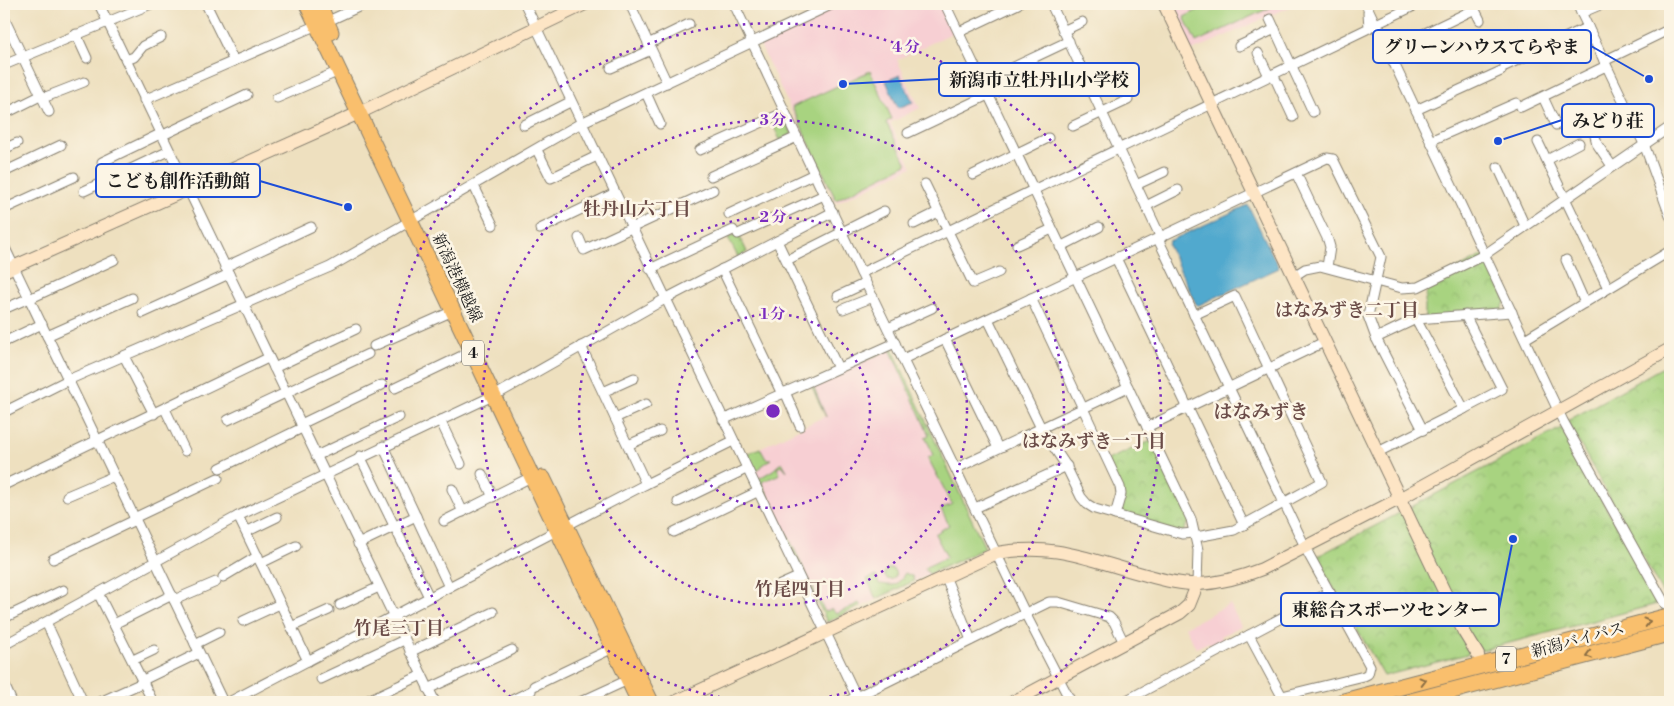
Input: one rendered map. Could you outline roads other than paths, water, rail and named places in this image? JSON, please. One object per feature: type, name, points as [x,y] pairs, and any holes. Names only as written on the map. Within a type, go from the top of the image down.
[{"type":"highway","name":"新潟バイパス","points":[[1342,702],[1668,610]]},
{"type":"highway","name":"新潟バイパス","points":[[1409,702],[1670,634]]},
{"type":"main road","name":"新潟港横越線","points":[[307,4],[322,24],[562,528],[651,702]]},
{"type":"main road","name":"新潟港横越線","points":[[319,4],[322,24],[339,71],[362,111]]},
{"type":"main road","name":"新潟港横越線","points":[[414,220],[472,351],[497,393],[531,477],[562,528],[613,648],[639,702]]},
{"type":"street","points":[[99,4],[186,189],[379,586],[392,617],[435,702]]},
{"type":"street","points":[[4,65],[151,4]]},
{"type":"street","points":[[206,4],[234,61]]},
{"type":"street","points":[[144,100],[365,4]]},
{"type":"street","points":[[524,4],[858,700]]},
{"type":"street","points":[[630,4],[668,83]]},
{"type":"street","points":[[734,4],[861,273],[1057,678],[1071,702]]},
{"type":"street","points":[[4,412],[68,380],[330,267],[537,150],[581,123],[646,94],[833,4]]},
{"type":"street","points":[[946,4],[1074,278],[1191,519],[1198,550],[1197,585],[1189,605],[1180,614],[1013,702]]},
{"type":"street","points":[[958,32],[1018,4]]},
{"type":"street","points":[[1164,4],[1399,498],[1464,632],[1478,655]]},
{"type":"street","points":[[1376,24],[1418,4]]},
{"type":"street","points":[[1577,4],[1644,144],[1670,216]]},
{"type":"street","points":[[1581,13],[1602,4]]},
{"type":"street","points":[[9,269],[362,111],[580,5]]},
{"type":"street","points":[[1054,5],[1063,31],[1120,148],[1228,388],[1305,547],[1369,662],[1370,670],[1364,676],[1283,699],[1249,635]]},
{"type":"street","points":[[1367,6],[1558,410],[1668,610]]},
{"type":"street","points":[[861,273],[1368,28],[1367,6]]},
{"type":"street","points":[[1388,51],[1473,6],[1480,20]]},
{"type":"street","points":[[4,18],[49,112]]},
{"type":"street","points":[[1270,19],[1314,112]]},
{"type":"street","points":[[1063,31],[1082,22]]},
{"type":"street","points":[[612,68],[689,24]]},
{"type":"street","points":[[1416,110],[1588,27]]},
{"type":"street","points":[[1239,46],[1275,29]]},
{"type":"street","points":[[1430,141],[1543,97],[1670,29]]},
{"type":"street","points":[[76,34],[87,58]]},
{"type":"street","points":[[126,60],[134,57],[143,46],[161,38]]},
{"type":"street","points":[[982,82],[1068,42]]},
{"type":"street","points":[[1258,53],[1293,117]]},
{"type":"street","points":[[1054,83],[1080,65]]},
{"type":"street","points":[[277,98],[339,71]]},
{"type":"street","points":[[4,114],[84,82]]},
{"type":"street","points":[[102,162],[247,94]]},
{"type":"street","points":[[646,94],[660,124]]},
{"type":"street","points":[[908,133],[988,95]]},
{"type":"street","points":[[1543,97],[1556,125]]},
{"type":"street","points":[[1073,126],[1128,100]]},
{"type":"street","points":[[524,125],[570,102]]},
{"type":"street","points":[[700,150],[785,112]]},
{"type":"street","points":[[1591,120],[1596,144],[1612,166]]},
{"type":"street","points":[[1294,276],[1314,267],[1327,267],[1410,289],[1418,287],[1484,255],[1670,126]]},
{"type":"street","points":[[711,176],[796,136]]},
{"type":"street","points":[[973,175],[1048,138]]},
{"type":"street","points":[[1538,142],[1608,288]]},
{"type":"street","points":[[4,148],[17,143]]},
{"type":"street","points":[[1547,160],[1579,143]]},
{"type":"street","points":[[4,172],[61,145]]},
{"type":"street","points":[[537,150],[551,178],[597,156]]},
{"type":"street","points":[[84,191],[169,151]]},
{"type":"street","points":[[903,359],[1327,158],[1333,159],[1381,257],[1368,316],[1376,338],[1423,430]]},
{"type":"street","points":[[1498,168],[1526,226]]},
{"type":"street","points":[[1136,185],[1164,172]]},
{"type":"street","points":[[1296,173],[1328,240],[1330,247],[1327,267]]},
{"type":"street","points":[[729,214],[814,174]]},
{"type":"street","points":[[4,209],[74,177]]},
{"type":"street","points":[[924,184],[973,284],[1000,272]]},
{"type":"street","points":[[474,186],[493,225]]},
{"type":"street","points":[[578,238],[584,250],[713,190]]},
{"type":"street","points":[[1146,206],[1178,190]]},
{"type":"street","points":[[540,229],[615,193]]},
{"type":"street","points":[[650,268],[824,195]]},
{"type":"street","points":[[787,260],[884,211]]},
{"type":"street","points":[[4,645],[156,563],[238,516],[325,475],[360,456],[497,393],[665,299],[833,212]]},
{"type":"street","points":[[914,224],[938,212]]},
{"type":"street","points":[[1060,247],[1099,227]]},
{"type":"street","points":[[143,314],[311,228]]},
{"type":"street","points":[[1017,245],[1052,228]]},
{"type":"street","points":[[778,241],[838,368]]},
{"type":"street","points":[[4,246],[9,269],[29,298],[42,324],[223,702]]},
{"type":"street","points":[[1525,339],[1670,251]]},
{"type":"street","points":[[1116,258],[1244,525]]},
{"type":"street","points":[[4,309],[114,260]]},
{"type":"street","points":[[1566,260],[1585,303]]},
{"type":"street","points":[[722,269],[800,426]]},
{"type":"street","points":[[838,296],[866,283]]},
{"type":"street","points":[[988,319],[1041,428],[1066,466],[1087,504],[1115,515],[1182,534],[1195,535],[1234,530],[1322,482],[1235,296],[1194,315]]},
{"type":"street","points":[[844,309],[873,297]]},
{"type":"street","points":[[47,336],[132,298]]},
{"type":"street","points":[[1031,298],[1120,488],[1121,494],[1115,515]]},
{"type":"street","points":[[888,328],[932,308]]},
{"type":"street","points":[[228,420],[286,394],[371,350],[454,311]]},
{"type":"street","points":[[1376,338],[1416,319],[1512,312]]},
{"type":"street","points":[[1378,452],[1502,389],[1465,315]]},
{"type":"street","points":[[1416,319],[1464,409]]},
{"type":"street","points":[[4,342],[42,324]]},
{"type":"street","points":[[274,368],[356,329]]},
{"type":"street","points":[[945,339],[998,448]]},
{"type":"street","points":[[1147,426],[1324,342]]},
{"type":"street","points":[[723,420],[895,343]]},
{"type":"street","points":[[581,346],[646,484]]},
{"type":"street","points":[[675,702],[997,553],[1030,548],[1054,550],[1157,578],[1197,585],[1247,575],[1399,498],[1670,349]]},
{"type":"street","points":[[395,388],[472,351]]},
{"type":"street","points":[[124,356],[154,414]]},
{"type":"street","points":[[4,485],[98,442],[268,358]]},
{"type":"street","points":[[603,392],[634,378]]},
{"type":"street","points":[[220,468],[382,385]]},
{"type":"street","points":[[957,468],[1128,387]]},
{"type":"street","points":[[615,418],[646,404]]},
{"type":"street","points":[[164,409],[185,451]]},
{"type":"street","points":[[316,456],[399,417]]},
{"type":"street","points":[[440,420],[461,464]]},
{"type":"street","points":[[628,446],[660,430]]},
{"type":"street","points":[[229,702],[646,484],[733,442]]},
{"type":"street","points":[[383,446],[449,587]]},
{"type":"street","points":[[360,456],[429,597]]},
{"type":"street","points":[[975,508],[1066,466]]},
{"type":"street","points":[[678,502],[746,469]]},
{"type":"street","points":[[482,474],[493,497]]},
{"type":"street","points":[[67,496],[114,476]]},
{"type":"street","points":[[444,521],[531,477]]},
{"type":"street","points":[[53,559],[218,478]]},
{"type":"street","points":[[452,489],[463,512]]},
{"type":"street","points":[[674,532],[757,492]]},
{"type":"street","points":[[238,516],[308,661]]},
{"type":"street","points":[[358,544],[416,516]]},
{"type":"street","points":[[246,532],[278,517]]},
{"type":"street","points":[[114,624],[219,579],[235,567],[296,546]]},
{"type":"street","points":[[945,576],[971,640]]},
{"type":"street","points":[[762,593],[798,577]]},
{"type":"street","points":[[340,605],[379,586]]},
{"type":"street","points":[[4,618],[63,590]]},
{"type":"street","points":[[1123,702],[1330,592]]},
{"type":"street","points":[[98,593],[153,702]]},
{"type":"street","points":[[846,702],[858,700],[1025,612],[1049,602],[1058,602],[1109,617],[1114,622],[1124,643]]},
{"type":"street","points":[[243,621],[280,604]]},
{"type":"street","points":[[291,627],[329,610]]},
{"type":"street","points":[[410,652],[493,612]]},
{"type":"street","points":[[46,622],[83,702]]},
{"type":"street","points":[[195,644],[219,632]]},
{"type":"street","points":[[322,679],[404,640]]},
{"type":"street","points":[[508,702],[613,648]]},
{"type":"street","points":[[133,660],[154,650]]},
{"type":"street","points":[[428,688],[512,650]]},
{"type":"street","points":[[100,702],[199,653]]},
{"type":"street","points":[[364,702],[422,675]]},
{"type":"street","points":[[580,702],[628,680]]},
{"type":"street","points":[[4,684],[12,702]]},
{"type":"water","points":[[900,75],[913,102],[898,108],[886,81]]},
{"type":"water","points":[[1248,205],[1279,268],[1197,306],[1168,245],[1169,241]]},
{"type":"place","name":"グリーンハウスてらやま","points":[[1649,79]]},
{"type":"place","name":"新潟市立牡丹山小学校","points":[[843,84]]},
{"type":"place","name":"みどり荘","points":[[1498,141]]},
{"type":"place","name":"こども創作活動館","points":[[348,207]]},
{"type":"place","name":"東総合スポーツセンター","points":[[1513,539]]},
{"type":"district","name":"牡丹山六丁目","points":[[637,209]]},
{"type":"district","name":"はなみずき二丁目","points":[[1347,310]]},
{"type":"district","name":"はなみずき","points":[[1261,412]]},
{"type":"district","name":"はなみずき一丁目","points":[[1094,441]]},
{"type":"district","name":"竹尾四丁目","points":[[800,589]]},
{"type":"district","name":"竹尾三丁目","points":[[399,628]]}]
